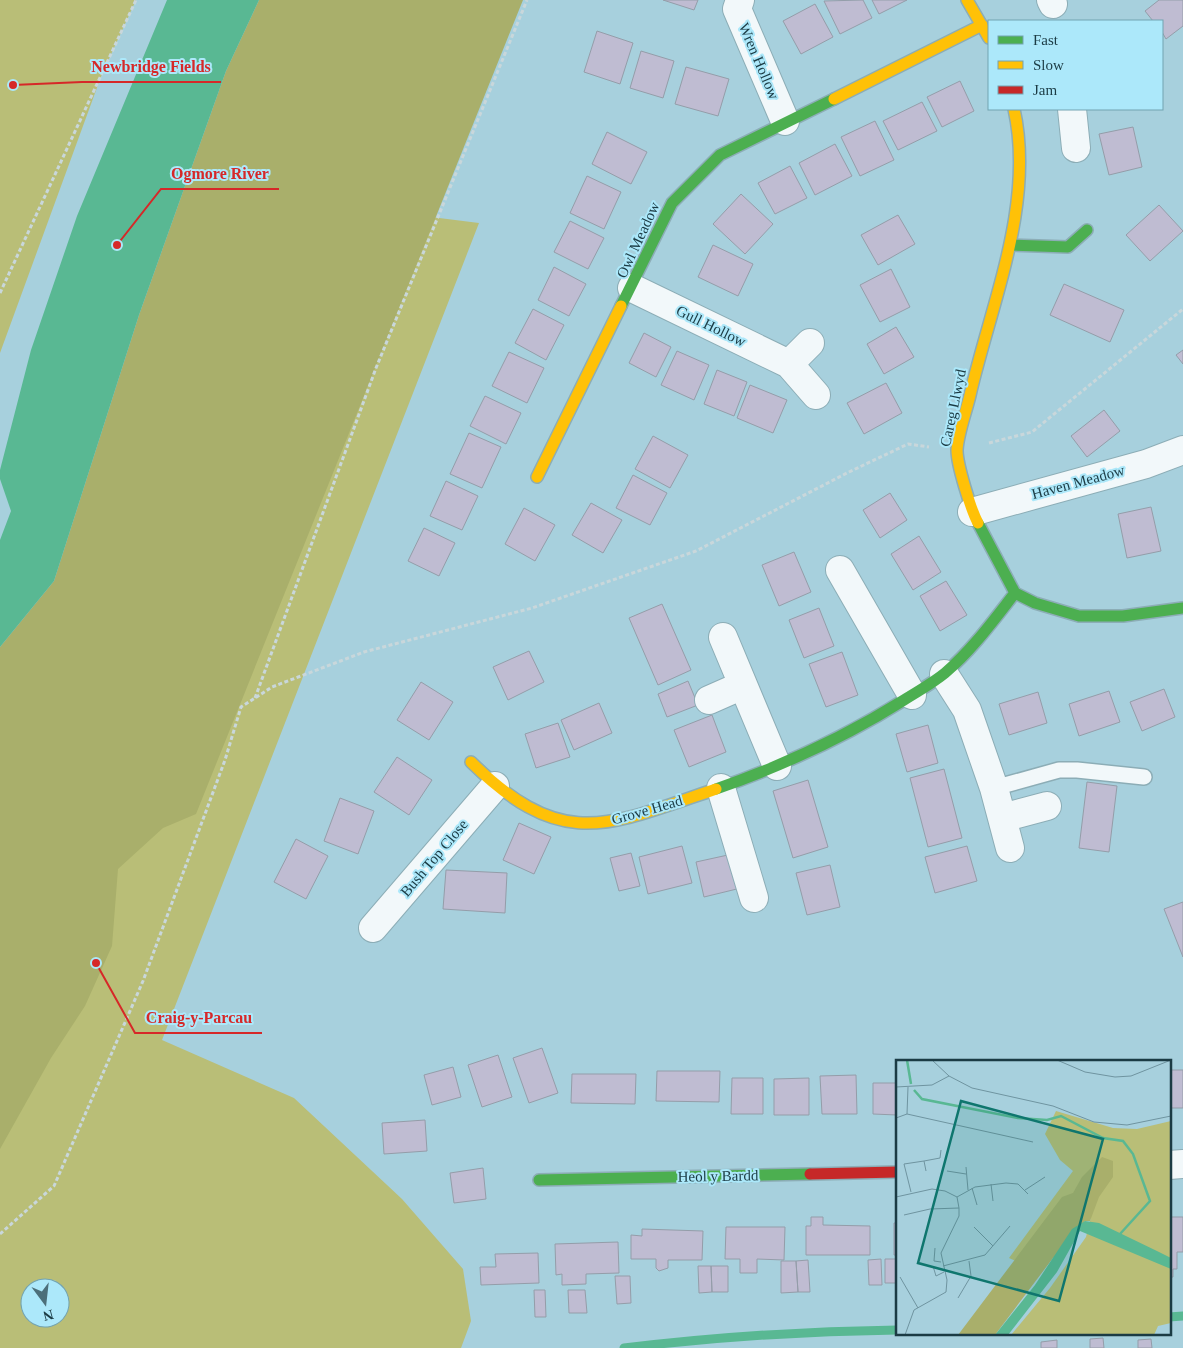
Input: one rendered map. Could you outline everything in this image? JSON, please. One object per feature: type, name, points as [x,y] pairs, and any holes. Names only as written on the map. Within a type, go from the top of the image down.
[{"type":"street","name":"Wren Hollow","points":[[740,0],[737,9],[785,121]]},
{"type":"street","points":[[967,0],[988,36]]},
{"type":"street","name":"Owl Meadow","points":[[537,477],[632,288],[672,203],[720,155],[785,121],[982,25]]},
{"type":"street","name":"Careg Llwyd","points":[[1014,110],[1018,122],[1019,189],[1011,245],[984,336],[957,451],[972,512],[1015,593]]},
{"type":"street","points":[[1072,110],[1076,148]]},
{"type":"street","points":[[1011,245],[1068,247],[1087,230]]},
{"type":"street","name":"Gull Hollow","points":[[632,288],[790,364],[816,395]]},
{"type":"street","points":[[790,364],[810,343]]},
{"type":"street","name":"Haven Meadow","points":[[972,512],[1146,464],[1183,450]]},
{"type":"street","points":[[840,570],[912,695]]},
{"type":"street","points":[[1015,593],[1035,603],[1079,616],[1123,616],[1183,608]]},
{"type":"street","name":"Grove Head","points":[[471,762],[495,786],[530,811],[570,823],[611,822],[721,788],[777,766],[868,723],[944,674],[978,640],[1015,593]]},
{"type":"street","points":[[723,638],[777,766]]},
{"type":"street","points":[[944,674],[967,710],[994,788],[1010,848]]},
{"type":"street","points":[[709,700],[743,685]]},
{"type":"street","name":"Bush Top Close","points":[[373,928],[495,786]]},
{"type":"street","points":[[721,788],[754,898]]},
{"type":"street","points":[[1002,818],[1047,806]]},
{"type":"street","points":[[1170,1165],[1183,1164]]},
{"type":"street","name":"Heol y Bardd","points":[[539,1180],[896,1172]]},
{"type":"lane","points":[[994,788],[1059,770],[1144,777]]},
{"type":"path","points":[[0,293],[136,0]]},
{"type":"path","points":[[255,698],[376,368],[527,0]]},
{"type":"path","points":[[0,1234],[54,1186],[143,981],[225,760],[241,708],[272,687],[364,652],[532,608],[696,551],[849,472],[908,444],[957,451],[1032,432],[1183,309]]},
{"type":"shaded area","points":[[0,0],[136,0],[102,74],[0,353]]},
{"type":"shaded area","points":[[167,0],[259,0],[226,71],[139,315],[54,581],[0,647],[0,540],[11,511],[0,479],[0,470],[31,350],[77,216]]},
{"type":"shaded area","points":[[259,0],[523,0],[196,814],[163,828],[118,869],[112,946],[85,1006],[51,1058],[0,1149],[0,647],[54,581],[139,315],[226,71]]},
{"type":"shaded area","points":[[224,191],[479,223],[162,1040],[294,1098],[402,1199],[463,1269],[471,1321],[461,1348],[0,1348],[0,676],[47,632]]},
{"type":"building","points":[[663,0],[698,0],[694,10]]},
{"type":"building","points":[[863,0],[872,18],[840,34],[824,1]]},
{"type":"building","points":[[872,0],[907,0],[879,14]]},
{"type":"building","points":[[1159,0],[1183,0],[1183,26],[1166,39],[1163,34],[1163,20],[1152,20],[1145,11]]},
{"type":"building","points":[[815,4],[833,37],[801,54],[783,21]]},
{"type":"building","points":[[597,31],[633,43],[620,84],[584,72]]},
{"type":"building","points":[[641,51],[674,61],[663,98],[630,88]]},
{"type":"building","points":[[686,67],[729,79],[718,116],[675,104]]},
{"type":"building","points":[[960,81],[974,111],[942,127],[927,97]]},
{"type":"building","points":[[922,102],[937,131],[898,150],[883,121]]},
{"type":"building","points":[[875,121],[894,160],[860,176],[841,137]]},
{"type":"building","points":[[1133,127],[1142,167],[1109,175],[1099,134]]},
{"type":"building","points":[[607,132],[647,152],[631,184],[592,164]]},
{"type":"building","points":[[835,144],[852,176],[815,195],[799,163]]},
{"type":"building","points":[[790,166],[807,198],[775,214],[758,183]]},
{"type":"building","points":[[587,176],[621,192],[604,229],[570,213]]},
{"type":"building","points":[[741,194],[773,224],[745,254],[713,224]]},
{"type":"building","points":[[1159,205],[1183,231],[1150,261],[1126,235]]},
{"type":"building","points":[[898,215],[915,244],[878,265],[861,235]]},
{"type":"building","points":[[570,221],[604,238],[588,269],[554,252]]},
{"type":"building","points":[[713,245],[753,264],[738,296],[698,277]]},
{"type":"building","points":[[554,267],[586,284],[569,316],[538,300]]},
{"type":"building","points":[[891,269],[910,307],[880,322],[860,285]]},
{"type":"building","points":[[1064,284],[1124,310],[1110,342],[1050,315]]},
{"type":"building","points":[[533,309],[564,325],[546,360],[515,343]]},
{"type":"building","points":[[896,327],[914,357],[884,374],[867,344]]},
{"type":"building","points":[[644,333],[671,347],[656,377],[629,363]]},
{"type":"building","points":[[1183,350],[1183,364],[1176,355]]},
{"type":"building","points":[[677,351],[709,365],[694,400],[661,385]]},
{"type":"building","points":[[509,352],[544,368],[527,403],[492,386]]},
{"type":"building","points":[[717,370],[747,382],[734,416],[704,404]]},
{"type":"building","points":[[886,383],[902,413],[864,434],[847,403]]},
{"type":"building","points":[[750,385],[787,400],[773,433],[737,418]]},
{"type":"building","points":[[485,396],[521,413],[506,444],[470,426]]},
{"type":"building","points":[[1104,410],[1120,431],[1087,457],[1071,436]]},
{"type":"building","points":[[469,433],[501,447],[482,488],[450,474]]},
{"type":"building","points":[[653,436],[688,455],[670,488],[635,469]]},
{"type":"building","points":[[633,475],[667,493],[650,525],[616,508]]},
{"type":"building","points":[[446,481],[478,496],[462,530],[430,516]]},
{"type":"building","points":[[890,493],[907,520],[880,538],[863,510]]},
{"type":"building","points":[[591,503],[622,520],[603,553],[572,535]]},
{"type":"building","points":[[1151,507],[1161,551],[1127,558],[1118,514]]},
{"type":"building","points":[[524,508],[555,525],[535,561],[505,544]]},
{"type":"building","points":[[424,528],[455,543],[439,576],[408,561]]},
{"type":"building","points":[[919,536],[941,572],[913,590],[891,554]]},
{"type":"building","points":[[794,552],[811,592],[779,606],[762,565]]},
{"type":"building","points":[[946,581],[967,615],[940,631],[920,596]]},
{"type":"building","points":[[662,604],[691,670],[658,685],[629,618]]},
{"type":"building","points":[[819,608],[834,646],[804,658],[789,620]]},
{"type":"building","points":[[529,651],[544,682],[508,700],[493,667]]},
{"type":"building","points":[[842,652],[858,695],[826,707],[809,664]]},
{"type":"building","points":[[688,681],[698,705],[667,717],[658,694]]},
{"type":"building","points":[[421,682],[453,702],[429,740],[397,720]]},
{"type":"building","points":[[1164,689],[1175,717],[1142,731],[1130,702]]},
{"type":"building","points":[[1109,691],[1120,722],[1079,736],[1069,704]]},
{"type":"building","points":[[1038,692],[1047,723],[1009,735],[999,704]]},
{"type":"building","points":[[599,703],[612,733],[574,750],[561,720]]},
{"type":"building","points":[[712,715],[726,752],[689,767],[674,730]]},
{"type":"building","points":[[558,723],[570,757],[536,768],[525,734]]},
{"type":"building","points":[[928,725],[938,763],[907,772],[896,734]]},
{"type":"building","points":[[397,757],[432,780],[409,815],[374,792]]},
{"type":"building","points":[[944,769],[962,838],[928,847],[910,778]]},
{"type":"building","points":[[808,780],[828,847],[793,858],[773,791]]},
{"type":"building","points":[[1087,782],[1117,786],[1109,852],[1079,848]]},
{"type":"building","points":[[340,798],[374,811],[358,854],[324,841]]},
{"type":"building","points":[[519,823],[551,837],[534,874],[503,860]]},
{"type":"building","points":[[296,839],[328,856],[306,899],[274,882]]},
{"type":"building","points":[[682,846],[692,883],[648,894],[639,857]]},
{"type":"building","points":[[967,846],[977,881],[935,893],[925,857]]},
{"type":"building","points":[[631,853],[640,886],[619,891],[610,858]]},
{"type":"building","points":[[737,853],[745,887],[704,897],[696,862]]},
{"type":"building","points":[[830,865],[840,907],[807,915],[796,873]]},
{"type":"building","points":[[446,870],[507,873],[505,913],[443,909]]},
{"type":"building","points":[[1183,902],[1183,957],[1164,909]]},
{"type":"building","points":[[542,1048],[558,1093],[529,1103],[513,1058]]},
{"type":"building","points":[[498,1055],[512,1097],[482,1107],[468,1065]]},
{"type":"building","points":[[453,1067],[461,1097],[432,1105],[424,1075]]},
{"type":"building","points":[[1170,1070],[1183,1070],[1183,1108],[1170,1108]]},
{"type":"building","points":[[657,1071],[720,1071],[719,1102],[656,1101]]},
{"type":"building","points":[[572,1074],[636,1074],[635,1104],[571,1103]]},
{"type":"building","points":[[856,1075],[857,1114],[822,1114],[820,1076]]},
{"type":"building","points":[[732,1078],[763,1078],[763,1114],[731,1114]]},
{"type":"building","points":[[809,1078],[809,1115],[774,1115],[774,1079]]},
{"type":"building","points":[[873,1083],[896,1083],[896,1115],[873,1114]]},
{"type":"building","points":[[425,1120],[427,1151],[384,1154],[382,1123]]},
{"type":"building","points":[[483,1168],[486,1199],[454,1203],[450,1173]]},
{"type":"building","points":[[811,1217],[823,1217],[823,1225],[870,1226],[870,1255],[806,1255],[806,1226],[811,1226]]},
{"type":"building","points":[[1170,1217],[1183,1217],[1183,1252],[1177,1252],[1177,1269],[1173,1269],[1173,1277],[1170,1277]]},
{"type":"building","points":[[894,1223],[896,1223],[896,1255],[894,1255]]},
{"type":"building","points":[[726,1227],[785,1227],[784,1260],[757,1259],[757,1273],[740,1273],[740,1259],[725,1259]]},
{"type":"building","points":[[642,1229],[703,1231],[702,1260],[668,1260],[668,1268],[659,1271],[656,1268],[656,1259],[631,1259],[631,1235],[642,1236]]},
{"type":"building","points":[[618,1242],[619,1273],[586,1274],[586,1284],[562,1285],[562,1274],[556,1275],[555,1244]]},
{"type":"building","points":[[538,1253],[539,1283],[481,1285],[480,1267],[496,1267],[495,1254]]},
{"type":"building","points":[[881,1259],[882,1285],[869,1285],[868,1260]]},
{"type":"building","points":[[885,1259],[896,1259],[896,1283],[885,1283]]},
{"type":"building","points":[[808,1260],[810,1292],[798,1292],[796,1261]]},
{"type":"building","points":[[781,1261],[796,1261],[798,1292],[781,1293]]},
{"type":"building","points":[[698,1266],[711,1266],[712,1292],[699,1293]]},
{"type":"building","points":[[711,1266],[728,1266],[728,1292],[712,1292]]},
{"type":"building","points":[[615,1276],[630,1276],[631,1303],[617,1304]]},
{"type":"building","points":[[534,1290],[545,1290],[546,1317],[535,1317]]},
{"type":"building","points":[[568,1290],[585,1290],[587,1313],[569,1313]]},
{"type":"building","points":[[1103,1338],[1104,1348],[1090,1348],[1090,1339]]},
{"type":"building","points":[[1151,1339],[1152,1348],[1138,1348],[1138,1340]]},
{"type":"building","points":[[1057,1340],[1057,1348],[1041,1348],[1041,1342]]},
{"type":"waterway","points":[[1170,1317],[1183,1316]]},
{"type":"waterway","points":[[624,1348],[760,1335],[896,1330]]},
{"type":"traffic: fast","points":[[621,306],[672,203],[720,155],[834,99]]},
{"type":"traffic: fast","points":[[1011,245],[1068,247],[1087,230]]},
{"type":"traffic: fast","points":[[978,523],[1015,593],[1035,603],[1079,616],[1123,616],[1183,608]]},
{"type":"traffic: fast","points":[[716,789],[765,771],[836,738],[882,714],[930,684],[964,655],[1015,593]]},
{"type":"traffic: fast","points":[[539,1180],[810,1174]]},
{"type":"traffic: slow","points":[[967,0],[988,36]]},
{"type":"traffic: slow","points":[[834,99],[982,25]]},
{"type":"traffic: slow","points":[[978,523],[965,487],[957,450],[961,428],[1008,252],[1015,216],[1019,180],[1019,144],[1014,110]]},
{"type":"traffic: slow","points":[[537,477],[621,306]]},
{"type":"traffic: slow","points":[[471,762],[503,791],[533,809],[560,820],[587,823],[615,820],[645,813],[716,789]]},
{"type":"traffic: jam","points":[[810,1174],[896,1172]]},
{"type":"place","name":"Newbridge Fields","points":[[13,85]]},
{"type":"place","name":"Ogmore River","points":[[117,245]]},
{"type":"place","name":"Craig-y-Parcau","points":[[96,963]]}]
